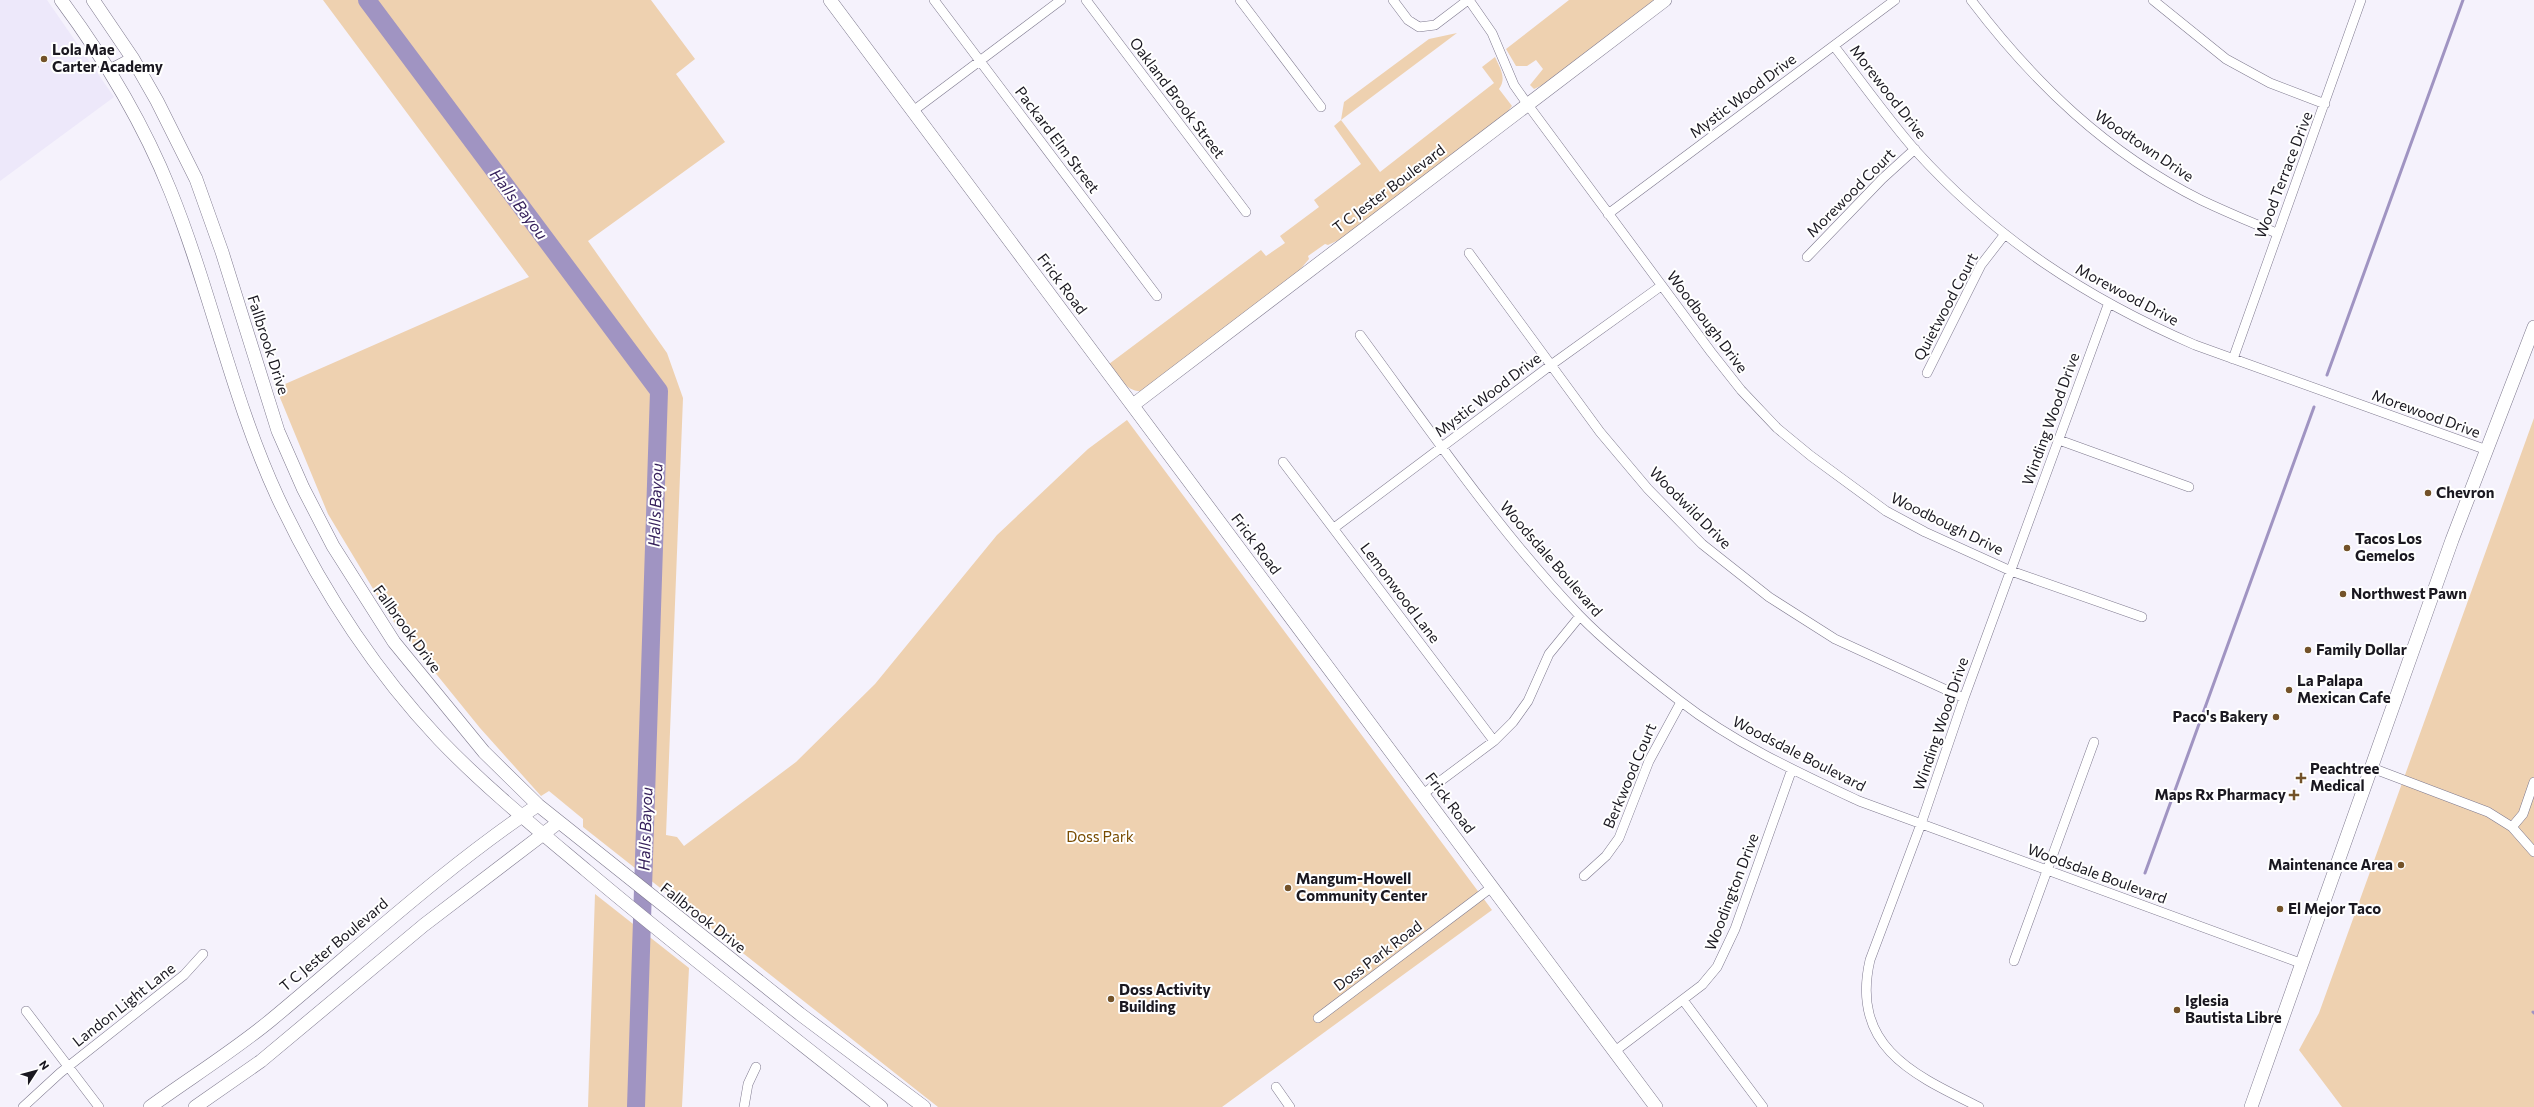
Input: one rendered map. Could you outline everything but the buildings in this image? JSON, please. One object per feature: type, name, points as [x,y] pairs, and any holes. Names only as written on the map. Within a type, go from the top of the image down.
[{"type":"main road","points":[[61,0],[110,71],[146,137],[170,188],[196,260],[253,441],[278,499],[309,559],[347,620],[402,695],[438,737],[542,834],[608,889],[880,1107]]},
{"type":"main road","name":"Fallbrook Drive","points":[[93,0],[133,59],[157,101],[196,180],[222,252],[278,431],[303,488],[333,546],[365,599],[422,678],[484,752],[538,805],[680,920],[800,1014],[924,1107]]},
{"type":"main road","name":"Frick Road","points":[[830,0],[1656,1107]]},
{"type":"main road","name":"T C Jester Boulevard","points":[[1133,405],[1665,0]]},
{"type":"main road","points":[[110,71],[133,59]]},
{"type":"main road","points":[[2251,1107],[2303,964],[2452,540],[2534,327]]},
{"type":"main road","name":"T C Jester Boulevard","points":[[150,1107],[244,1041],[413,900],[538,805]]},
{"type":"main road","points":[[195,1107],[266,1056],[424,925],[558,822]]},
{"type":"main road","points":[[786,1032],[800,1014]]},
{"type":"street","name":"Packard Elm Street","points":[[934,0],[1157,296]]},
{"type":"street","points":[[913,111],[1061,0]]},
{"type":"street","name":"Oakland Brook Street","points":[[1086,0],[1246,212]]},
{"type":"street","points":[[1240,0],[1321,107]]},
{"type":"street","points":[[1392,0],[1408,20],[1419,27],[1435,25],[1469,0]]},
{"type":"street","name":"Woodbough Drive","points":[[1469,0],[1492,33],[1514,85],[1528,105],[1661,286],[1741,390],[1777,428],[1811,456],[1886,511],[1925,532],[2011,571],[2142,616]]},
{"type":"street","name":"Mystic Wood Drive","points":[[1608,214],[1895,0]]},
{"type":"street","name":"Woodtown Drive","points":[[1971,0],[2020,61],[2050,93],[2111,145],[2154,174],[2202,200],[2276,233]]},
{"type":"street","points":[[2152,0],[2226,59],[2270,83],[2325,104]]},
{"type":"street","name":"Wood Terrace Drive","points":[[2233,359],[2276,233],[2325,104],[2361,0]]},
{"type":"street","name":"Morewood Drive","points":[[1834,46],[1915,149],[1953,188],[2005,234],[2050,269],[2108,305],[2148,325],[2233,359],[2487,450]]},
{"type":"street","name":"Morewood Court","points":[[1807,257],[1867,194],[1915,149]]},
{"type":"street","name":"Quietwood Court","points":[[1927,373],[1981,265],[2005,234]]},
{"type":"street","name":"Woodwild Drive","points":[[1469,253],[1600,432],[1643,484],[1702,544],[1769,597],[1835,639],[1964,698]]},
{"type":"street","name":"Mystic Wood Drive","points":[[1334,528],[1551,365],[1661,286]]},
{"type":"street","name":"Winding Wood Drive","points":[[1980,1107],[1923,1080],[1908,1070],[1881,1038],[1870,1020],[1865,999],[1865,981],[1870,960],[1921,824],[1964,698],[2108,305]]},
{"type":"street","name":"Woodsdale Boulevard","points":[[1360,335],[1514,542],[1580,616],[1681,702],[1728,734],[1792,770],[1859,801],[2303,964]]},
{"type":"street","points":[[2059,440],[2189,487]]},
{"type":"street","name":"Lemonwood Lane","points":[[1284,462],[1494,741]]},
{"type":"street","points":[[1423,794],[1494,741],[1517,717],[1528,701],[1549,654],[1580,616]]},
{"type":"street","name":"Berkwood Court","points":[[1584,876],[1606,856],[1619,838],[1649,760],[1681,702]]},
{"type":"street","points":[[2014,961],[2094,742]]},
{"type":"street","points":[[2372,768],[2488,812],[2512,827],[2534,852]]},
{"type":"street","name":"Woodington Drive","points":[[1615,1051],[1702,985],[1717,967],[1727,948],[1792,770]]},
{"type":"street","points":[[2512,827],[2523,814],[2534,782]]},
{"type":"street","name":"Doss Park Road","points":[[1318,1018],[1492,887]]},
{"type":"street","name":"Landon Light Lane","points":[[22,1107],[68,1067],[184,976],[203,954]]},
{"type":"street","points":[[1683,1000],[1763,1107]]},
{"type":"street","points":[[26,1011],[99,1107]]},
{"type":"street","points":[[744,1107],[748,1084],[756,1067]]},
{"type":"street","points":[[1276,1087],[1290,1107]]},
{"type":"shaded area","name":"Lola Mae Carter Academy","points":[[0,0],[47,0],[114,97],[0,181]]},
{"type":"green space","name":"Doss Park","points":[[323,0],[651,0],[695,59],[676,74],[725,142],[588,241],[667,353],[683,398],[666,835],[677,837],[684,846],[796,762],[875,684],[997,535],[1088,449],[1127,420],[1492,910],[1222,1107],[938,1107],[583,827],[583,819],[549,791],[541,796],[480,728],[390,617],[328,514],[276,388],[529,277]]},
{"type":"green space","points":[[1569,0],[1658,0],[1549,82],[1534,89],[1530,85],[1543,69],[1536,60],[1527,66],[1516,66],[1506,49]]},
{"type":"green space","points":[[1457,33],[1341,120],[1344,102],[1429,39]]},
{"type":"green space","points":[[1495,57],[1503,77],[1499,89],[1512,106],[1504,116],[1345,237],[1328,245],[1325,244],[1308,256],[1309,259],[1298,272],[1143,391],[1137,391],[1127,386],[1109,364],[1261,250],[1266,256],[1285,243],[1280,236],[1319,207],[1314,200],[1361,164],[1334,126],[1341,120],[1380,172],[1494,83],[1482,67]]},
{"type":"green space","points":[[2534,418],[2534,1107],[2342,1107],[2299,1050],[2319,1013]]},
{"type":"green space","points":[[595,894],[689,968],[682,1107],[588,1107]]},
{"type":"waterway","name":"Halls Bayou","points":[[367,0],[659,391],[636,1107]]},
{"type":"waterway","points":[[2327,375],[2463,0]]},
{"type":"waterway","points":[[2145,873],[2314,407]]},
{"type":"place","name":"Lola Mae Carter Academy","points":[[44,59]]},
{"type":"place","name":"Chevron","points":[[2428,493]]},
{"type":"place","name":"Tacos Los Gemelos","points":[[2347,548]]},
{"type":"place","name":"Northwest Pawn","points":[[2343,594]]},
{"type":"place","name":"Family Dollar","points":[[2308,650]]},
{"type":"place","name":"La Palapa Mexican Cafe","points":[[2289,690]]},
{"type":"place","name":"Paco's Bakery","points":[[2276,717]]},
{"type":"place","name":"Peachtree Medical","points":[[2301,778]]},
{"type":"place","name":"Maps Rx Pharmacy","points":[[2294,795]]},
{"type":"place","name":"Maintenance Area","points":[[2401,865]]},
{"type":"place","name":"Mangum-Howell Community Center","points":[[1288,888]]},
{"type":"place","name":"El Mejor Taco","points":[[2280,909]]},
{"type":"place","name":"Doss Activity Building","points":[[1111,999]]},
{"type":"place","name":"Iglesia Bautista Libre","points":[[2177,1010]]}]
